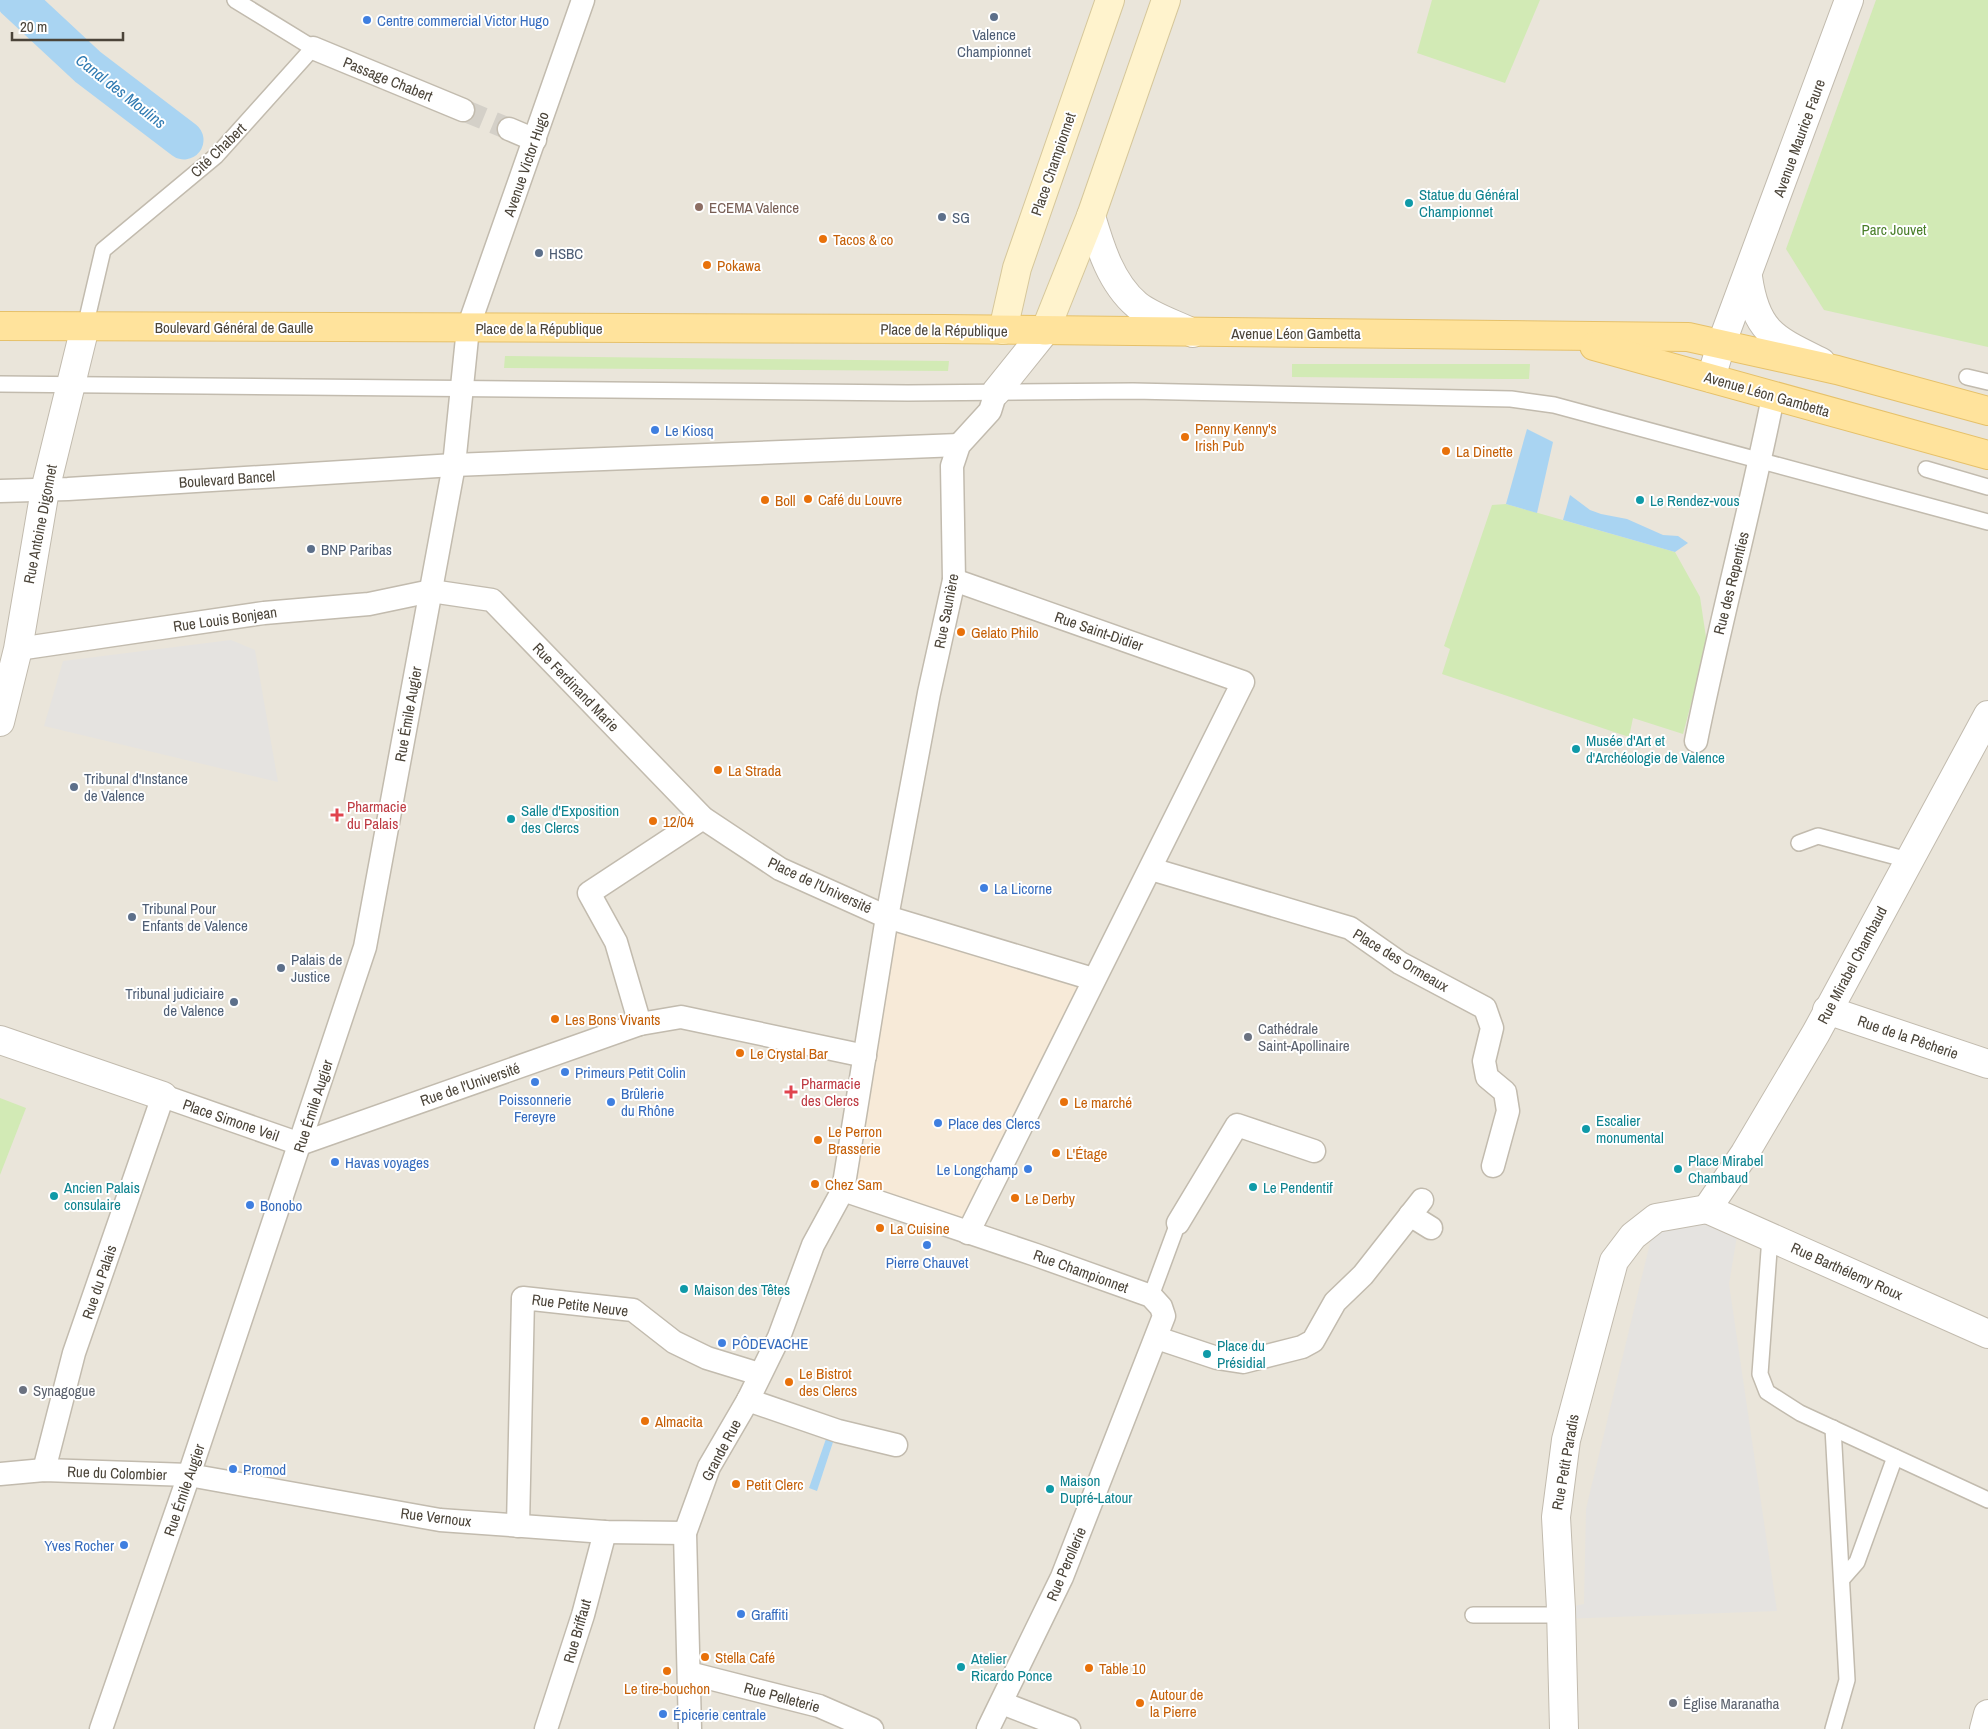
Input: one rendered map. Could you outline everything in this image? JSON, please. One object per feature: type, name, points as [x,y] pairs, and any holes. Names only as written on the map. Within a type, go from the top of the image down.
[{"type":"main road","name":"Place Championnet","points":[[1003,330],[1017,268],[1110,0]]},
{"type":"main road","points":[[1045,331],[1090,216],[1166,0]]},
{"type":"main road","name":"Boulevard Général de Gaulle","points":[[0,326],[468,328]]},
{"type":"main road","name":"Place de la République","points":[[468,328],[1045,331]]},
{"type":"main road","name":"Avenue Léon Gambetta","points":[[1045,331],[1547,334],[1688,337],[1838,370],[1988,412]]},
{"type":"main road","name":"Avenue Léon Gambetta","points":[[1547,334],[1988,455]]},
{"type":"street","name":"Avenue Victor Hugo","points":[[468,328],[583,0]]},
{"type":"street","name":"Avenue Maurice Faure","points":[[1711,378],[1721,345],[1748,277],[1849,0]]},
{"type":"street","name":"Passage Chabert","points":[[313,48],[462,110]]},
{"type":"street","points":[[509,130],[534,140]]},
{"type":"street","points":[[1090,216],[1100,249],[1122,289],[1138,305],[1193,333]]},
{"type":"street","name":"Avenue Maurice Faure","points":[[1748,277],[1751,300],[1757,316],[1770,333],[1789,346],[1838,370]]},
{"type":"street","name":"Rue Antoine Digonnet","points":[[0,722],[18,649],[45,490],[69,385],[85,327]]},
{"type":"street","name":"Place de la République","points":[[454,465],[468,328]]},
{"type":"street","name":"Rue Saunière","points":[[887,917],[929,693],[954,580],[952,466],[959,445],[990,411],[996,392],[1045,331]]},
{"type":"street","name":"Rue des Repenties","points":[[1696,741],[1715,646],[1760,460],[1773,396]]},
{"type":"street","points":[[454,465],[959,445]]},
{"type":"street","name":"Boulevard Bancel","points":[[0,491],[45,490],[454,465]]},
{"type":"street","name":"Rue Émile Augier","points":[[101,1729],[189,1476],[365,947],[454,465]]},
{"type":"street","name":"Rue Saint-Didier","points":[[954,580],[1243,682],[1151,869]]},
{"type":"street","name":"Rue Louis Bonjean","points":[[18,649],[264,612],[369,604],[431,591]]},
{"type":"street","name":"Rue Ferdinand Marie","points":[[431,591],[492,600],[703,818]]},
{"type":"street","name":"Rue Mirabel Chambaud","points":[[1707,1209],[1745,1153],[1827,1010],[1988,715]]},
{"type":"street","points":[[703,818],[589,893],[616,942],[640,1024],[681,1017],[865,1056],[843,1190],[968,1233],[1093,979],[1151,869]]},
{"type":"street","name":"Place de l'Université","points":[[703,818],[780,869],[887,917],[865,1056]]},
{"type":"street","name":"Place des Ormeaux","points":[[1151,869],[1350,928],[1400,963],[1485,1008],[1492,1028],[1484,1061],[1486,1077],[1506,1092],[1508,1111],[1493,1166]]},
{"type":"street","points":[[887,917],[1093,979]]},
{"type":"street","name":"Rue de la Pêcherie","points":[[1827,1010],[1988,1064]]},
{"type":"street","name":"Rue de l'Université","points":[[300,1144],[640,1024]]},
{"type":"street","points":[[0,1040],[162,1096]]},
{"type":"street","name":"Place Simone Veil","points":[[162,1096],[300,1144]]},
{"type":"street","name":"Rue du Palais","points":[[44,1470],[74,1353],[162,1096]]},
{"type":"street","points":[[1178,1223],[1237,1125],[1314,1152]]},
{"type":"street","name":"Grande Rue","points":[[690,1729],[685,1533],[709,1466],[748,1400],[759,1374],[779,1337],[813,1245],[843,1190]]},
{"type":"street","points":[[1150,1296],[1161,1307],[1164,1316],[1157,1338],[1231,1361],[1243,1362],[1302,1347],[1313,1341],[1336,1302],[1363,1276],[1416,1208],[1431,1228]]},
{"type":"street","name":"Rue Petit Paradis","points":[[1564,1729],[1556,1517],[1566,1440],[1614,1260],[1633,1236],[1656,1218],[1707,1209]]},
{"type":"street","name":"Rue Barthélemy Roux","points":[[1707,1209],[1988,1334]]},
{"type":"street","name":"Rue Championnet","points":[[968,1233],[1150,1296]]},
{"type":"street","name":"Rue Petite Neuve","points":[[518,1526],[523,1298],[633,1310],[674,1342],[708,1358],[759,1374]]},
{"type":"street","name":"Rue Perollerie","points":[[988,1729],[1062,1577],[1157,1338]]},
{"type":"street","points":[[748,1400],[838,1431],[896,1445]]},
{"type":"street","name":"Rue du Colombier","points":[[0,1474],[44,1470],[189,1476]]},
{"type":"street","name":"Rue Vernoux","points":[[189,1476],[440,1520],[605,1532],[685,1533]]},
{"type":"street","name":"Rue Briffaut","points":[[546,1729],[582,1615],[605,1532]]},
{"type":"street","name":"Rue Pelleterie","points":[[689,1673],[819,1706],[872,1729]]},
{"type":"street","points":[[1002,1703],[1069,1729]]},
{"type":"street","points":[[1984,1729],[1988,1714]]},
{"type":"lane","points":[[235,0],[313,48]]},
{"type":"lane","name":"Cité Chabert","points":[[85,327],[103,250],[216,156],[313,48]]},
{"type":"lane","points":[[1967,377],[1988,382]]},
{"type":"lane","points":[[0,384],[461,389],[1133,391],[1512,400],[1554,405],[1988,522]]},
{"type":"lane","points":[[1926,470],[1988,487]]},
{"type":"lane","points":[[1799,843],[1818,836],[1908,860]]},
{"type":"lane","points":[[1150,1296],[1178,1223]]},
{"type":"lane","points":[[1770,1237],[1760,1374],[1767,1392],[1800,1413],[1988,1500]]},
{"type":"lane","points":[[1833,1428],[1847,1680],[1833,1729]]},
{"type":"lane","points":[[1842,1579],[1857,1562],[1895,1456]]},
{"type":"lane","points":[[1473,1616],[1561,1616]]},
{"type":"shaded area","points":[[0,0],[1988,0],[1988,1729],[0,1729]]},
{"type":"shaded area","points":[[231,640],[255,650],[278,782],[44,726],[63,661]]},
{"type":"shaded area","name":"Place des Clercs","points":[[887,917],[1093,979],[968,1233],[843,1190]]},
{"type":"shaded area","points":[[1656,1218],[1739,1224],[1729,1284],[1777,1611],[1561,1619],[1561,1609],[1584,1604],[1586,1509]]},
{"type":"green space","points":[[1432,0],[1540,0],[1505,83],[1417,53]]},
{"type":"green space","name":"Parc Jouvet","points":[[1876,0],[1988,0],[1988,347],[1824,310],[1786,249]]},
{"type":"green space","points":[[505,356],[949,361],[948,371],[504,368]]},
{"type":"green space","points":[[1292,364],[1530,364],[1529,379],[1503,379],[1292,377]]},
{"type":"green space","points":[[1506,504],[1675,552],[1700,597],[1707,644],[1683,734],[1633,718],[1629,737],[1442,674],[1450,649],[1444,646],[1492,505]]},
{"type":"green space","points":[[0,1098],[26,1108],[0,1175]]},
{"type":"water","points":[[1527,429],[1553,442],[1537,513],[1506,504]]},
{"type":"water","points":[[1570,495],[1590,510],[1627,519],[1663,535],[1678,536],[1688,543],[1675,552],[1563,520]]},
{"type":"water","points":[[828,1433],[835,1436],[817,1491],[809,1488]]},
{"type":"waterway","name":"Canal des Moulins","points":[[16,0],[88,67],[184,140]]},
{"type":"tunnel","points":[[463,110],[509,129]]},
{"type":"place","name":"Valence Championnet","points":[[994,17]]},
{"type":"place","name":"Centre commercial Victor Hugo","points":[[367,20]]},
{"type":"place","name":"Statue du Général Championnet","points":[[1409,203]]},
{"type":"place","name":"ECEMA Valence","points":[[699,207]]},
{"type":"place","name":"SG","points":[[942,217]]},
{"type":"place","name":"Tacos & co","points":[[823,239]]},
{"type":"place","name":"HSBC","points":[[539,253]]},
{"type":"place","name":"Pokawa","points":[[707,265]]},
{"type":"place","name":"Le Kiosq","points":[[655,430]]},
{"type":"place","name":"Penny Kenny's Irish Pub","points":[[1185,437]]},
{"type":"place","name":"La Dinette","points":[[1446,451]]},
{"type":"place","name":"Café du Louvre","points":[[808,499]]},
{"type":"place","name":"Boll","points":[[765,500]]},
{"type":"place","name":"Le Rendez-vous","points":[[1640,500]]},
{"type":"place","name":"BNP Paribas","points":[[311,549]]},
{"type":"place","name":"Gelato Philo","points":[[961,632]]},
{"type":"place","name":"Musée d'Art et d'Archéologie de Valence","points":[[1576,749]]},
{"type":"place","name":"La Strada","points":[[718,770]]},
{"type":"place","name":"Tribunal d'Instance de Valence","points":[[74,787]]},
{"type":"place","name":"Pharmacie du Palais","points":[[337,815]]},
{"type":"place","name":"Salle d'Exposition des Clercs","points":[[511,819]]},
{"type":"place","name":"12/04","points":[[653,821]]},
{"type":"place","name":"La Licorne","points":[[984,888]]},
{"type":"place","name":"Tribunal Pour Enfants de Valence","points":[[132,917]]},
{"type":"place","name":"Palais de Justice","points":[[281,968]]},
{"type":"place","name":"Tribunal judiciaire de Valence","points":[[234,1002]]},
{"type":"place","name":"Les Bons Vivants","points":[[555,1019]]},
{"type":"place","name":"Cathédrale Saint-Apollinaire","points":[[1248,1037]]},
{"type":"place","name":"Le Crystal Bar","points":[[740,1053]]},
{"type":"place","name":"Primeurs Petit Colin","points":[[565,1072]]},
{"type":"place","name":"Poissonnerie Fereyre","points":[[535,1082]]},
{"type":"place","name":"Pharmacie des Clercs","points":[[791,1092]]},
{"type":"place","name":"Brûlerie du Rhône","points":[[611,1102]]},
{"type":"place","name":"Le marché","points":[[1064,1102]]},
{"type":"place","name":"Place des Clercs","points":[[938,1123]]},
{"type":"place","name":"Escalier monumental","points":[[1586,1129]]},
{"type":"place","name":"Le Perron Brasserie","points":[[818,1140]]},
{"type":"place","name":"L'Étage","points":[[1056,1153]]},
{"type":"place","name":"Havas voyages","points":[[335,1162]]},
{"type":"place","name":"Le Longchamp","points":[[1028,1169]]},
{"type":"place","name":"Place Mirabel Chambaud","points":[[1678,1169]]},
{"type":"place","name":"Chez Sam","points":[[815,1184]]},
{"type":"place","name":"Le Pendentif","points":[[1253,1187]]},
{"type":"place","name":"Ancien Palais consulaire","points":[[54,1196]]},
{"type":"place","name":"Le Derby","points":[[1015,1198]]},
{"type":"place","name":"Bonobo","points":[[250,1205]]},
{"type":"place","name":"La Cuisine","points":[[880,1228]]},
{"type":"place","name":"Pierre Chauvet","points":[[927,1245]]},
{"type":"place","name":"Maison des Têtes","points":[[684,1289]]},
{"type":"place","name":"PÔDEVACHE","points":[[722,1343]]},
{"type":"place","name":"Place du Présidial","points":[[1207,1354]]},
{"type":"place","name":"Le Bistrot des Clercs","points":[[789,1382]]},
{"type":"place","name":"Synagogue","points":[[23,1390]]},
{"type":"place","name":"Almacita","points":[[645,1421]]},
{"type":"place","name":"Promod","points":[[233,1469]]},
{"type":"place","name":"Petit Clerc","points":[[736,1484]]},
{"type":"place","name":"Maison Dupré-Latour","points":[[1050,1489]]},
{"type":"place","name":"Yves Rocher","points":[[124,1545]]},
{"type":"place","name":"Graffiti","points":[[741,1614]]},
{"type":"place","name":"Stella Café","points":[[705,1657]]},
{"type":"place","name":"Atelier Ricardo Ponce","points":[[961,1667]]},
{"type":"place","name":"Table 10","points":[[1089,1668]]},
{"type":"place","name":"Le tire-bouchon","points":[[667,1671]]},
{"type":"place","name":"Autour de la Pierre","points":[[1140,1703]]},
{"type":"place","name":"Église Maranatha","points":[[1673,1703]]},
{"type":"place","name":"Épicerie centrale","points":[[663,1714]]}]
